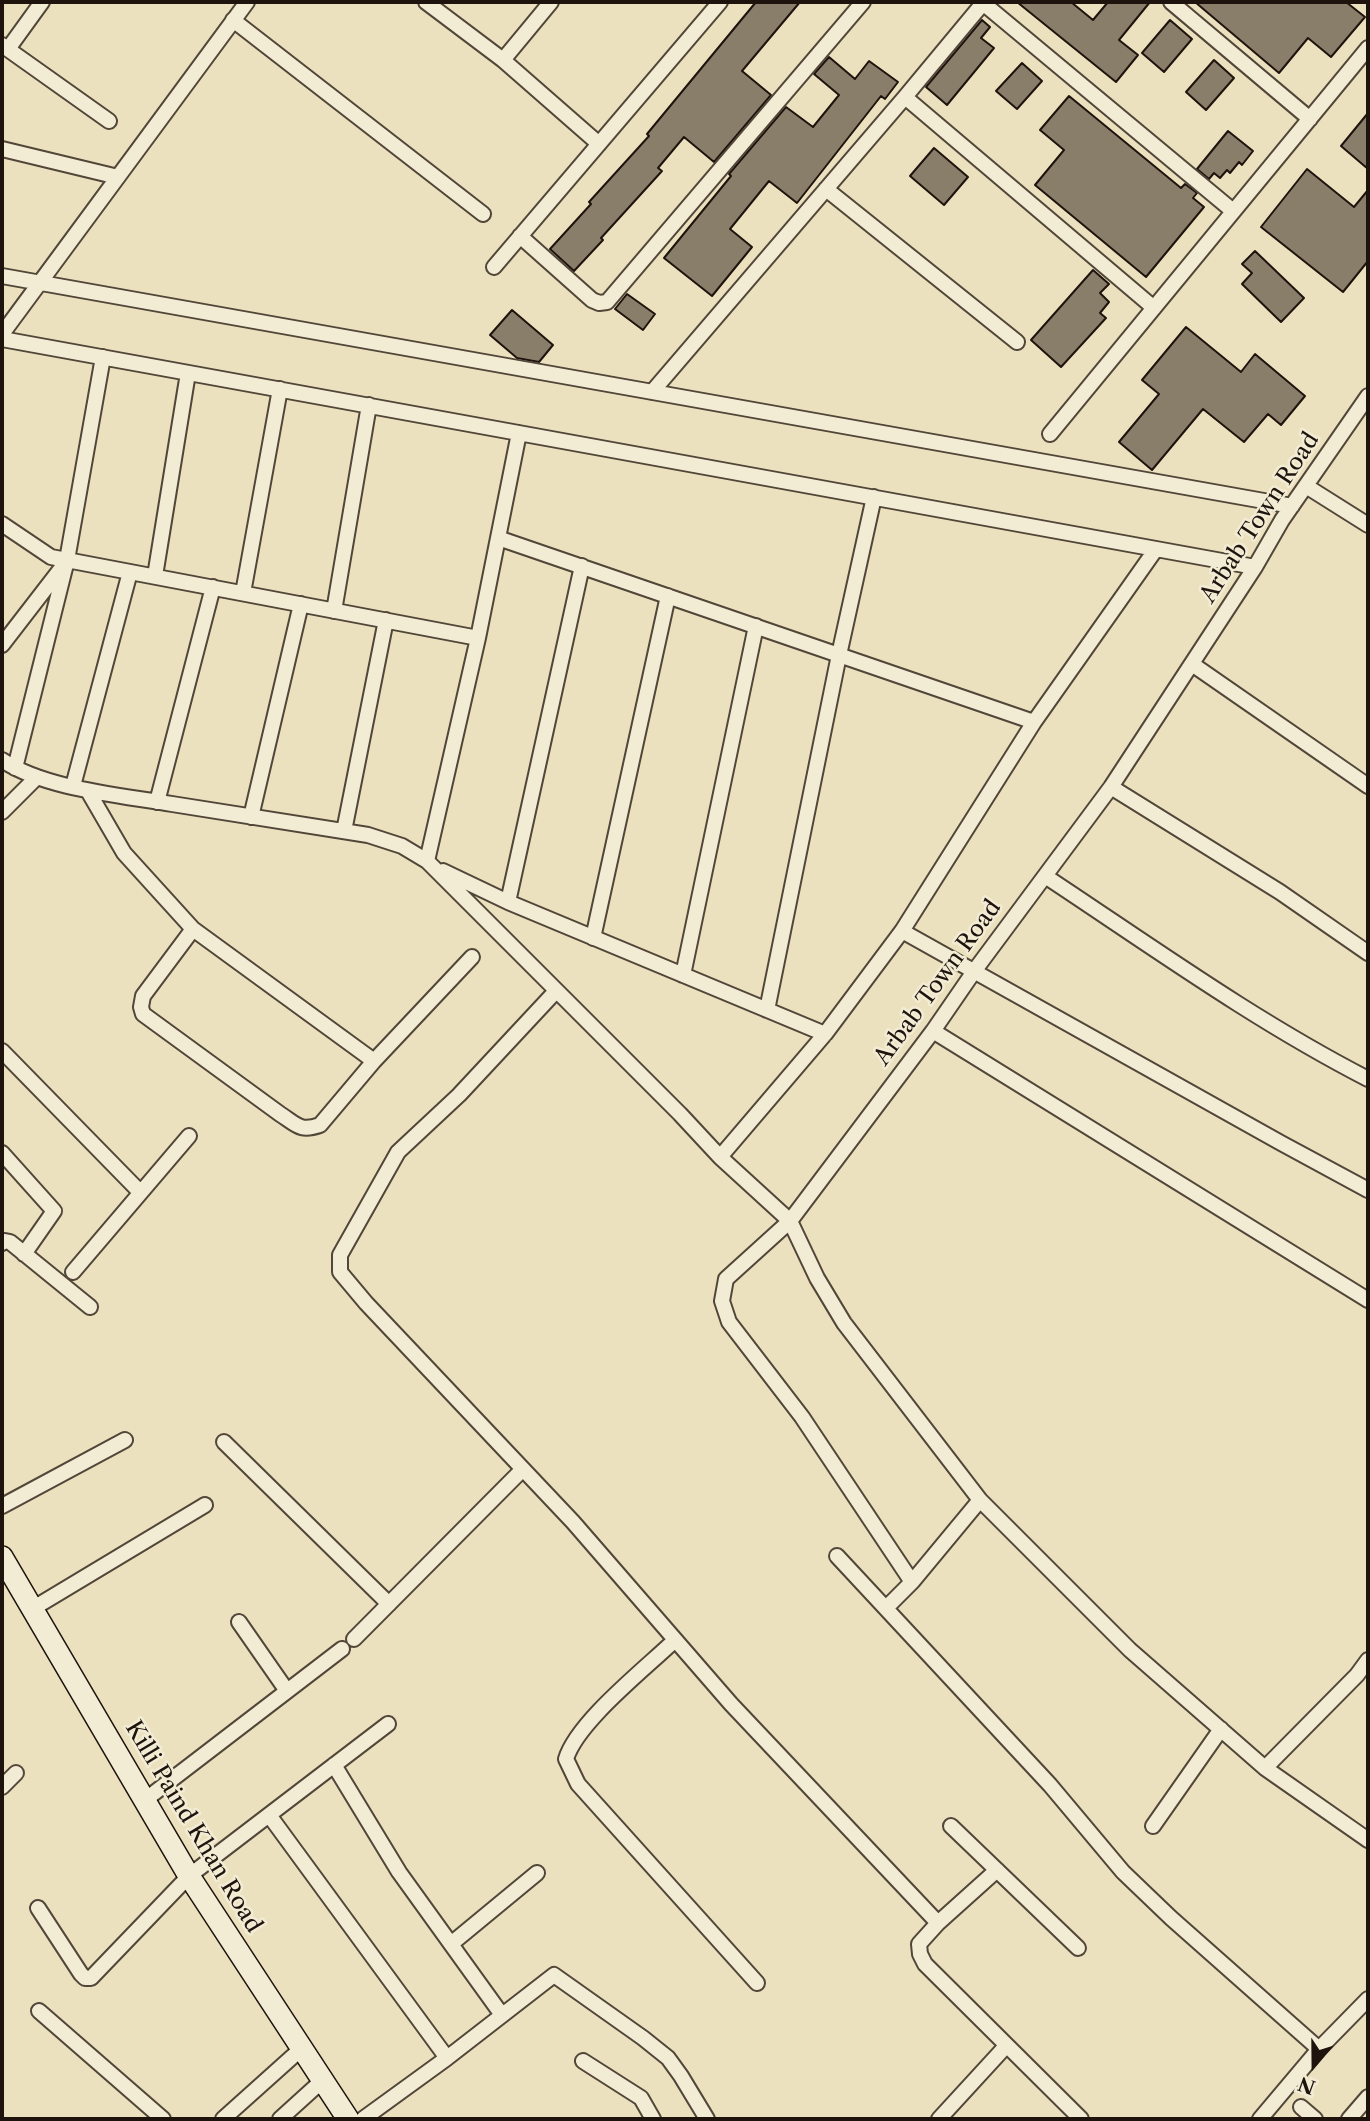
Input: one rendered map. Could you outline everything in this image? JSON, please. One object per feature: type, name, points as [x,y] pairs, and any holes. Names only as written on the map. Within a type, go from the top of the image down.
[{"type":"street","points":[[42,2],[5,47],[108,121]]},
{"type":"street","points":[[247,2],[2,336],[188,373],[1255,567]]},
{"type":"street","points":[[426,2],[503,60],[598,144]]},
{"type":"street","points":[[503,60],[551,2]]},
{"type":"street","points":[[494,267],[720,2]]},
{"type":"street","points":[[520,236],[592,300],[607,302],[863,2]]},
{"type":"street","points":[[652,392],[983,2],[1233,211]]},
{"type":"street","points":[[1171,2],[1310,119]]},
{"type":"street","points":[[233,20],[483,214]]},
{"type":"street","points":[[1050,434],[1368,48]]},
{"type":"street","points":[[905,97],[1154,308]]},
{"type":"street","points":[[2,149],[118,177]]},
{"type":"street","points":[[826,189],[1017,342]]},
{"type":"street","points":[[2,276],[1292,506]]},
{"type":"street","points":[[15,768],[67,560],[103,357]]},
{"type":"street","points":[[155,576],[188,373]]},
{"type":"street","points":[[243,593],[280,389]]},
{"type":"street","name":"Arbab Town Road","points":[[912,1582],[802,1417],[729,1322],[722,1301],[726,1279],[790,1221],[1111,787],[1292,506],[1368,396]]},
{"type":"street","points":[[334,611],[369,405]]},
{"type":"street","points":[[430,864],[519,433]]},
{"type":"street","points":[[1306,486],[1368,525]]},
{"type":"street","points":[[766,1010],[874,497]]},
{"type":"street","points":[[2,523],[51,557],[478,638]]},
{"type":"street","points":[[498,538],[1034,722]]},
{"type":"street","points":[[720,1157],[825,1034],[902,930],[1034,722],[1156,549]]},
{"type":"street","points":[[2,645],[67,560]]},
{"type":"street","points":[[508,902],[582,566]]},
{"type":"street","points":[[73,786],[130,572]]},
{"type":"street","points":[[157,802],[213,587]]},
{"type":"street","points":[[593,938],[668,596]]},
{"type":"street","points":[[251,817],[301,604]]},
{"type":"street","points":[[344,831],[386,620]]},
{"type":"street","points":[[683,975],[756,626]]},
{"type":"street","points":[[1192,664],[1368,786]]},
{"type":"street","points":[[2,760],[37,777],[88,791],[368,835],[402,846],[430,864],[508,902],[825,1034]]},
{"type":"street","points":[[2,812],[37,777]]},
{"type":"street","points":[[1111,787],[1280,892],[1368,953]]},
{"type":"street","points":[[88,791],[124,853],[193,929],[374,1060]]},
{"type":"street","points":[[430,864],[720,1157],[790,1221],[817,1278],[844,1322],[980,1500],[1130,1650],[1265,1768],[1368,1840]]},
{"type":"street","points":[[1045,876],[1232,1000],[1316,1052],[1368,1079]]},
{"type":"street","points":[[193,929],[143,996],[143,1014],[270,1107],[308,1130],[320,1125],[374,1060],[472,957]]},
{"type":"street","points":[[902,930],[1368,1189]]},
{"type":"street","points":[[556,991],[459,1096],[398,1152],[340,1255],[340,1272],[366,1303],[573,1522],[731,1704],[938,1923]]},
{"type":"street","points":[[933,1031],[1368,1300]]},
{"type":"street","points":[[2,1051],[140,1192]]},
{"type":"street","points":[[73,1272],[189,1136]]},
{"type":"street","points":[[2,1153],[54,1211],[24,1254]]},
{"type":"street","points":[[2,1243],[10,1242],[90,1307]]},
{"type":"street","points":[[2,1506],[125,1440]]},
{"type":"street","points":[[223,1442],[389,1604]]},
{"type":"street","points":[[354,1639],[523,1469]]},
{"type":"street","points":[[886,1608],[912,1582],[980,1500]]},
{"type":"street","points":[[32,1609],[205,1504]]},
{"type":"street","points":[[837,1556],[1050,1785],[1123,1872],[1171,1918],[1320,2049]]},
{"type":"street","name":"Killi Paind Khan Road","points":[[2,1560],[189,1876],[323,2080],[341,2116]]},
{"type":"street","points":[[239,1622],[288,1691]]},
{"type":"street","points":[[675,1640],[590,1720],[569,1748],[566,1759],[578,1784],[757,1983]]},
{"type":"street","points":[[145,1800],[342,1649]]},
{"type":"street","points":[[1265,1768],[1357,1675],[1368,1660]]},
{"type":"street","points":[[38,1908],[85,1978],[91,1978],[189,1876],[388,1724]]},
{"type":"street","points":[[1153,1826],[1221,1729]]},
{"type":"street","points":[[334,1765],[399,1872],[502,2015]]},
{"type":"street","points":[[2,1787],[16,1773]]},
{"type":"street","points":[[270,1815],[447,2058]]},
{"type":"street","points":[[951,1826],[1078,1948]]},
{"type":"street","points":[[997,1871],[938,1923],[919,1944],[920,1954],[925,1965],[1082,2119]]},
{"type":"street","points":[[451,1944],[537,1873]]},
{"type":"street","points":[[363,2119],[554,1975],[667,2058],[707,2119]]},
{"type":"street","points":[[1260,2119],[1320,2049],[1368,1999]]},
{"type":"street","points":[[39,2011],[163,2119]]},
{"type":"street","points":[[939,2119],[1006,2046]]},
{"type":"street","points":[[223,2119],[302,2049]]},
{"type":"street","points":[[583,2061],[641,2098],[653,2119]]},
{"type":"street","points":[[280,2119],[323,2080]]},
{"type":"street","points":[[1349,2119],[1368,2097]]},
{"type":"street","points":[[1301,2107],[1315,2119]]},
{"type":"building","points":[[756,2],[800,2],[742,71],[771,95],[714,162],[684,137],[658,168],[662,171],[574,271],[550,249],[649,136],[647,134]]},
{"type":"building","points":[[1017,2],[1071,2],[1093,20],[1108,2],[1150,2],[1119,40],[1138,55],[1116,82]]},
{"type":"building","points":[[1195,2],[1346,2],[1365,17],[1331,57],[1308,38],[1279,73]]},
{"type":"building","points":[[982,20],[990,27],[981,38],[994,48],[947,105],[926,87]]},
{"type":"building","points":[[1170,20],[1192,39],[1164,72],[1142,53]]},
{"type":"building","points":[[829,57],[855,79],[869,61],[898,82],[885,99],[881,96],[797,203],[769,181],[730,229],[752,247],[712,296],[664,258],[731,176],[729,174],[786,107],[813,127],[839,95],[814,74]]},
{"type":"building","points":[[1214,60],[1234,78],[1206,110],[1186,92]]},
{"type":"building","points":[[1022,63],[1042,81],[1017,109],[996,91]]},
{"type":"building","points":[[1069,96],[1181,188],[1185,184],[1197,193],[1193,198],[1204,207],[1146,277],[1035,185],[1064,150],[1040,130]]},
{"type":"building","points":[[1368,113],[1368,169],[1341,146]]},
{"type":"building","points":[[1228,131],[1253,151],[1242,165],[1239,162],[1230,173],[1227,170],[1220,178],[1214,173],[1209,179],[1197,169]]},
{"type":"building","points":[[934,148],[968,177],[944,205],[910,176]]},
{"type":"building","points":[[1307,169],[1354,207],[1368,190],[1368,261],[1343,292],[1261,227]]},
{"type":"building","points":[[1255,251],[1304,298],[1281,322],[1242,284],[1252,273],[1242,264]]},
{"type":"building","points":[[1093,270],[1109,284],[1100,293],[1109,302],[1100,313],[1106,318],[1061,367],[1031,340]]},
{"type":"building","points":[[627,294],[655,314],[643,330],[615,309]]},
{"type":"building","points":[[512,310],[553,345],[539,362],[517,358],[490,335]]},
{"type":"building","points":[[1186,327],[1241,372],[1255,354],[1305,396],[1281,425],[1268,414],[1244,442],[1203,409],[1152,470],[1119,442],[1159,394],[1142,380]]}]
